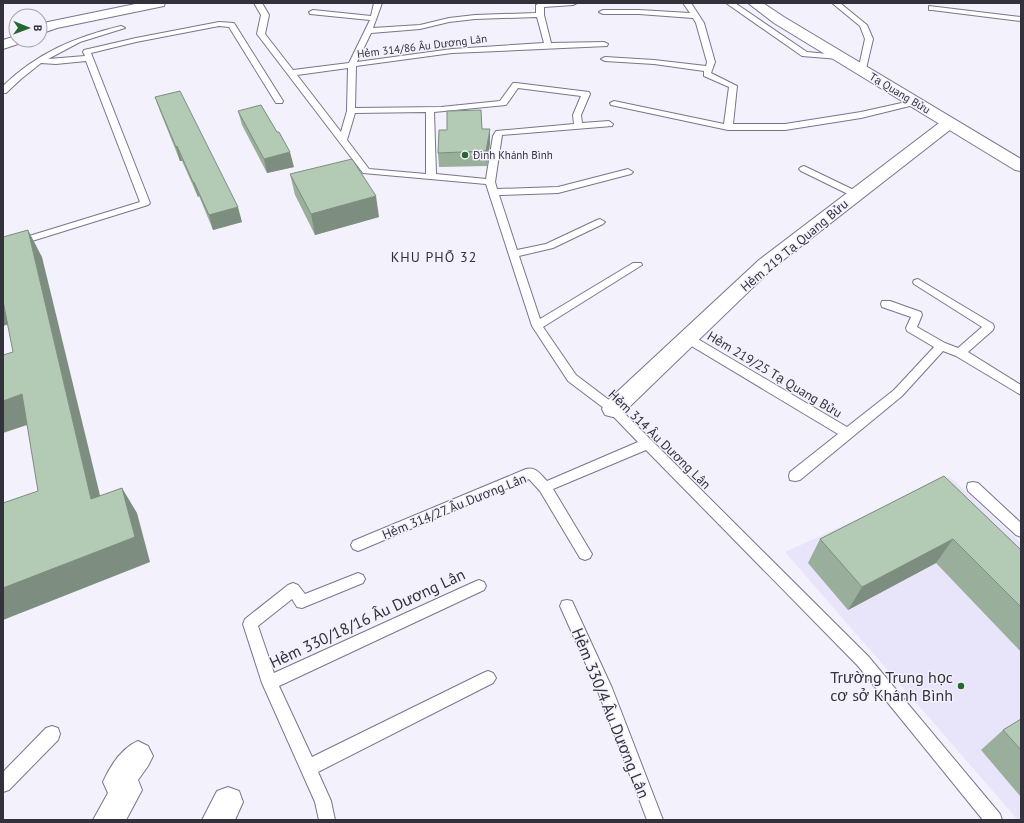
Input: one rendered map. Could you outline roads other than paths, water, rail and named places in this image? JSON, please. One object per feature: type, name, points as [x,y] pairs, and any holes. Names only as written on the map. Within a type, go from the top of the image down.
[{"type":"street","points":[[48,27],[159,3]]},
{"type":"street","name":"Tạ Quang Bửu","points":[[754,3],[839,57],[1021,166]]},
{"type":"street","name":"Hẻm 219 Tạ Quang Bửu","points":[[613,409],[766,264],[949,123]]},
{"type":"street","points":[[109,820],[127,790],[118,782],[138,756]]},
{"type":"lane","points":[[258,3],[265,15],[261,34],[366,171],[431,177],[491,187],[558,190],[628,172]]},
{"type":"lane","points":[[343,140],[348,128],[351,111],[352,65],[374,18],[378,3]]},
{"type":"lane","points":[[548,46],[540,16],[540,5],[573,3]]},
{"type":"lane","points":[[687,3],[700,24],[711,62],[707,74],[733,86],[728,127]]},
{"type":"lane","points":[[730,3],[806,54],[839,57]]},
{"type":"lane","points":[[836,3],[863,25],[869,40],[862,71]]},
{"type":"lane","points":[[932,8],[1021,19]]},
{"type":"lane","points":[[312,12],[374,18]]},
{"type":"lane","points":[[603,12],[639,12],[696,16]]},
{"type":"lane","points":[[367,31],[420,27],[449,20],[475,17],[540,16]]},
{"type":"lane","points":[[3,247],[145,203],[88,52],[136,40],[219,24],[226,24],[233,26],[279,101]]},
{"type":"lane","points":[[3,91],[24,72],[71,43],[121,28]]},
{"type":"lane","name":"Hẻm 314/86 Âu Dương Lân","points":[[291,73],[452,51],[604,44]]},
{"type":"lane","points":[[40,61],[56,62],[89,58]]},
{"type":"lane","points":[[605,59],[654,62],[709,68]]},
{"type":"lane","points":[[351,111],[430,109],[503,103],[516,85],[586,94],[577,115],[578,126]]},
{"type":"lane","points":[[614,103],[728,127],[786,127],[861,115],[915,102]]},
{"type":"lane","points":[[430,109],[431,177]]},
{"type":"lane","points":[[491,187],[497,136],[499,133],[609,124]]},
{"type":"lane","points":[[804,169],[855,194]]},
{"type":"lane","name":"Hẻm 314 Âu Dương Lân","points":[[491,187],[537,326],[572,378],[613,409],[863,661],[994,820]]},
{"type":"lane","points":[[513,254],[549,246],[600,222]]},
{"type":"lane","points":[[537,326],[637,265]]},
{"type":"lane","points":[[918,282],[989,327],[960,354]]},
{"type":"lane","points":[[886,304],[917,315],[911,328],[941,346],[960,354],[1021,391]]},
{"type":"lane","name":"Hẻm 219/25 Tạ Quang Bửu","points":[[687,338],[848,434]]},
{"type":"lane","points":[[795,476],[898,393],[941,346]]},
{"type":"lane","name":"Hẻm 314/27 Âu Dương Lân","points":[[545,487],[647,444]]},
{"type":"lane","name":"Hẻm 314/27 Âu Dương Lân","points":[[358,545],[530,473],[545,487],[585,554]]},
{"type":"lane","points":[[973,487],[1021,531]]},
{"type":"lane","points":[[327,820],[323,801],[270,683],[250,624],[293,589],[302,602],[358,579]]},
{"type":"lane","name":"Hẻm 330/18/16 Âu Dương Lân","points":[[270,683],[479,586]]},
{"type":"lane","name":"Hẻm 330/4 Âu Dương Lân","points":[[567,606],[604,688],[655,820]]},
{"type":"lane","points":[[308,768],[488,678]]},
{"type":"lane","points":[[3,784],[52,734]]},
{"type":"place","name":"Đình Khánh Bình","points":[[465,155]]},
{"type":"place","name":"Trường Trung học cơ sở Khánh Bình","points":[[961,686]]},
{"type":"district","name":"KHU PHỐ 32","points":[[434,257]]}]
